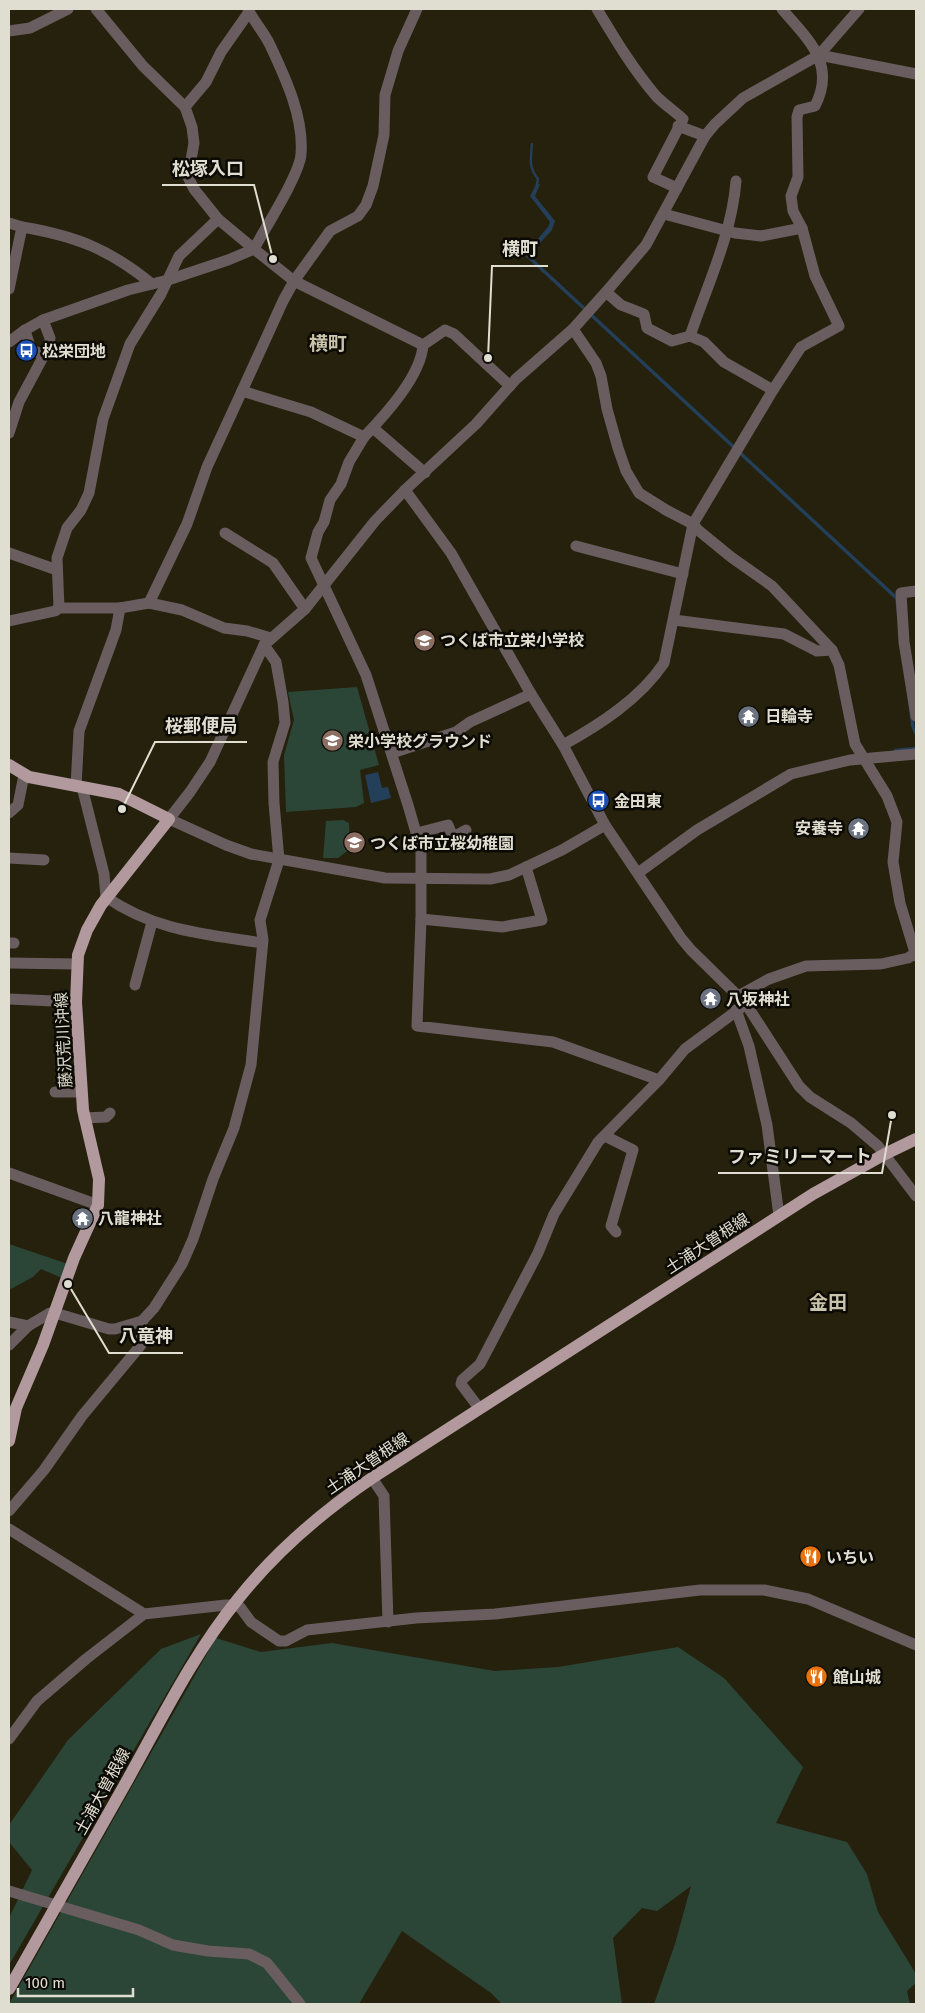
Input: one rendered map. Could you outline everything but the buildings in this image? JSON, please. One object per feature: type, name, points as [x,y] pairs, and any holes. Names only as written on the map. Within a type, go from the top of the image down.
[{"type":"main road","points":[[9,765],[24,775],[119,794],[169,819]]},
{"type":"main road","name":"藤沢荒川沖線","points":[[9,1441],[16,1408],[55,1313],[74,1258],[98,1205],[99,1179],[84,1118],[76,1002],[76,964],[87,930],[106,897],[169,819]]},
{"type":"main road","name":"土浦大曽根線","points":[[9,1989],[191,1667],[233,1605],[268,1564],[304,1529],[372,1478],[813,1194],[916,1139]]},
{"type":"street","points":[[9,31],[30,28],[68,9]]},
{"type":"street","points":[[96,9],[143,66],[185,107],[192,127],[194,143],[188,177],[194,189],[218,219],[294,281],[423,345]]},
{"type":"street","points":[[149,603],[187,524],[207,467],[283,301],[294,281],[330,231],[358,216],[366,206],[384,135],[385,95],[398,51],[416,9]]},
{"type":"street","points":[[597,9],[615,40],[657,97],[683,118],[653,177],[677,188]]},
{"type":"street","points":[[562,745],[606,718],[654,678],[664,663],[693,524],[772,390],[801,347],[839,326],[815,276],[802,228],[793,211],[791,196],[798,177],[797,117],[799,110],[815,106],[820,98],[823,74],[819,55],[782,9]]},
{"type":"street","points":[[605,825],[509,875],[490,878],[385,878],[251,854],[226,845],[169,819],[210,762],[268,642],[305,609],[375,521],[405,490],[476,424],[510,386],[573,330],[606,292],[646,244],[706,136],[715,124],[743,98],[819,55],[860,9]]},
{"type":"street","points":[[9,342],[43,320],[128,290],[168,280],[228,260],[254,249],[296,172],[301,155],[299,127],[294,106],[269,43],[249,10],[221,52],[206,82],[185,107]]},
{"type":"street","points":[[819,55],[916,74]]},
{"type":"street","points":[[678,126],[706,136]]},
{"type":"street","points":[[690,336],[727,231],[734,204],[736,181]]},
{"type":"street","points":[[664,214],[735,234],[761,236],[802,228]]},
{"type":"street","points":[[59,608],[57,558],[67,528],[81,510],[88,493],[103,419],[130,344],[168,280],[179,256],[218,219]]},
{"type":"street","points":[[9,223],[67,236],[114,255],[152,284]]},
{"type":"street","points":[[9,289],[22,227]]},
{"type":"street","points":[[606,292],[621,305],[644,314],[647,328],[672,341],[690,336],[704,342],[724,362],[772,390]]},
{"type":"street","points":[[25,330],[31,350],[39,354],[43,353],[49,348],[50,338],[43,320]]},
{"type":"street","points":[[423,345],[445,330],[454,334],[510,386]]},
{"type":"street","points":[[479,1408],[461,1384],[462,1380],[480,1364],[538,1253],[554,1214],[598,1142],[660,1080],[685,1049],[770,979],[806,966],[881,964],[908,958],[916,954],[900,903],[893,862],[897,822],[886,796],[855,744],[839,665],[832,650],[772,586],[724,551],[693,524],[639,493],[626,471],[618,448],[607,409],[601,376],[596,363],[573,330]]},
{"type":"street","points":[[423,345],[423,352],[410,380],[368,433],[350,462],[341,484],[330,500],[311,558],[352,640],[366,674],[421,850],[421,919],[417,1026],[553,1042],[660,1080]]},
{"type":"street","points":[[9,433],[19,402],[42,360],[43,353]]},
{"type":"street","points":[[242,391],[311,412],[368,433],[424,473]]},
{"type":"street","points":[[405,490],[451,552],[562,745],[605,825],[691,950],[740,1003],[799,1086],[810,1097],[852,1124],[885,1154],[916,1196]]},
{"type":"street","points":[[225,533],[272,563],[305,609]]},
{"type":"street","points":[[576,546],[683,574]]},
{"type":"street","points":[[9,553],[57,570]]},
{"type":"street","points":[[916,592],[901,593],[904,642],[916,716]]},
{"type":"street","points":[[9,621],[55,612],[59,608],[120,608],[149,603],[182,610],[224,628],[247,631],[268,642],[276,662],[285,723],[273,762],[274,803],[279,860],[260,920],[262,943],[251,1065],[234,1128],[182,1264],[154,1308],[142,1321],[109,1329],[50,1313],[28,1326],[9,1345]]},
{"type":"street","points":[[120,608],[116,630],[79,731],[79,786],[104,874],[106,897],[126,910],[152,922],[181,930],[262,943]]},
{"type":"street","points":[[674,620],[784,634],[817,650],[832,650]]},
{"type":"street","points":[[392,753],[456,732],[470,722],[531,694]]},
{"type":"street","points":[[638,874],[697,830],[791,774],[850,760],[916,754]]},
{"type":"street","points":[[9,812],[18,805],[24,775]]},
{"type":"street","points":[[417,833],[448,824],[453,837],[466,830]]},
{"type":"street","points":[[9,858],[44,860]]},
{"type":"street","points":[[421,919],[502,927],[542,920],[526,867]]},
{"type":"street","points":[[135,985],[152,922]]},
{"type":"street","points":[[9,963],[76,964]]},
{"type":"street","points":[[9,999],[76,1002]]},
{"type":"street","points":[[740,1003],[767,1126],[779,1216]]},
{"type":"street","points":[[55,1092],[82,1092]]},
{"type":"street","points":[[84,1118],[106,1117],[110,1114]]},
{"type":"street","points":[[605,1136],[633,1150],[611,1226],[616,1232]]},
{"type":"street","points":[[9,1173],[98,1205]]},
{"type":"street","points":[[9,1511],[44,1470],[82,1416],[141,1345],[142,1321]]},
{"type":"street","points":[[9,1322],[28,1326]]},
{"type":"street","points":[[372,1478],[384,1496],[388,1622]]},
{"type":"street","points":[[9,1529],[144,1614]]},
{"type":"street","points":[[9,1739],[37,1701],[144,1614],[233,1605],[240,1607],[251,1622],[279,1641],[286,1641],[307,1630],[416,1618],[495,1614],[700,1590],[764,1590],[808,1599],[916,1645]]},
{"type":"street","points":[[9,1892],[139,1930],[173,1945],[208,1951],[249,1954],[267,1963],[300,2004]]},
{"type":"green space","name":"栄小学校グラウンド","points":[[357,687],[379,765],[360,770],[364,803],[356,807],[286,812],[284,755],[294,720],[288,692]]},
{"type":"green space","points":[[343,820],[349,823],[350,849],[338,858],[323,858],[326,821]]},
{"type":"green space","points":[[9,1244],[68,1264],[62,1278],[41,1269],[33,1277],[9,1290]]},
{"type":"green space","points":[[201,1634],[9,1965],[9,1918],[32,1870],[9,1842],[9,1825],[68,1740],[161,1649]]},
{"type":"green space","points":[[216,1638],[261,1652],[332,1643],[495,1671],[558,1667],[678,1647],[724,1678],[803,1767],[776,1823],[847,1842],[867,1874],[878,1912],[916,1974],[916,1983],[907,1991],[910,2004],[654,2004],[675,1944],[691,1886],[657,1911],[642,1908],[613,1938],[622,2004],[502,2004],[491,1993],[402,1931],[359,2004],[9,2004]]},
{"type":"water","points":[[540,184],[535,196],[555,221],[552,230],[529,255],[899,598],[916,738],[911,726],[895,599],[524,255],[548,227],[550,222],[530,196],[536,185]]},
{"type":"water","points":[[378,772],[382,788],[388,787],[391,798],[371,803],[365,775]]},
{"type":"waterway","points":[[532,144],[531,166],[538,179],[536,188]]},
{"type":"waterway","points":[[895,750],[916,748]]},
{"type":"place","name":"松塚入口","points":[[273,259]]},
{"type":"place","name":"松栄団地","points":[[26,351]]},
{"type":"place","name":"横町","points":[[488,358]]},
{"type":"place","name":"つくば市立栄小学校","points":[[424,640]]},
{"type":"place","name":"日輪寺","points":[[749,716]]},
{"type":"place","name":"栄小学校グラウンド","points":[[332,741]]},
{"type":"place","name":"金田東","points":[[598,801]]},
{"type":"place","name":"桜郵便局","points":[[122,809]]},
{"type":"place","name":"安養寺","points":[[859,828]]},
{"type":"place","name":"つくば市立桜幼稚園","points":[[354,843]]},
{"type":"place","name":"八坂神社","points":[[710,999]]},
{"type":"place","name":"ファミリーマート","points":[[892,1115]]},
{"type":"place","name":"八龍神社","points":[[82,1218]]},
{"type":"place","name":"八竜神","points":[[68,1284]]},
{"type":"place","name":"いちい","points":[[810,1557]]},
{"type":"place","name":"館山城","points":[[817,1677]]},
{"type":"district","name":"横町","points":[[328,343]]},
{"type":"district","name":"金田","points":[[828,1302]]}]
